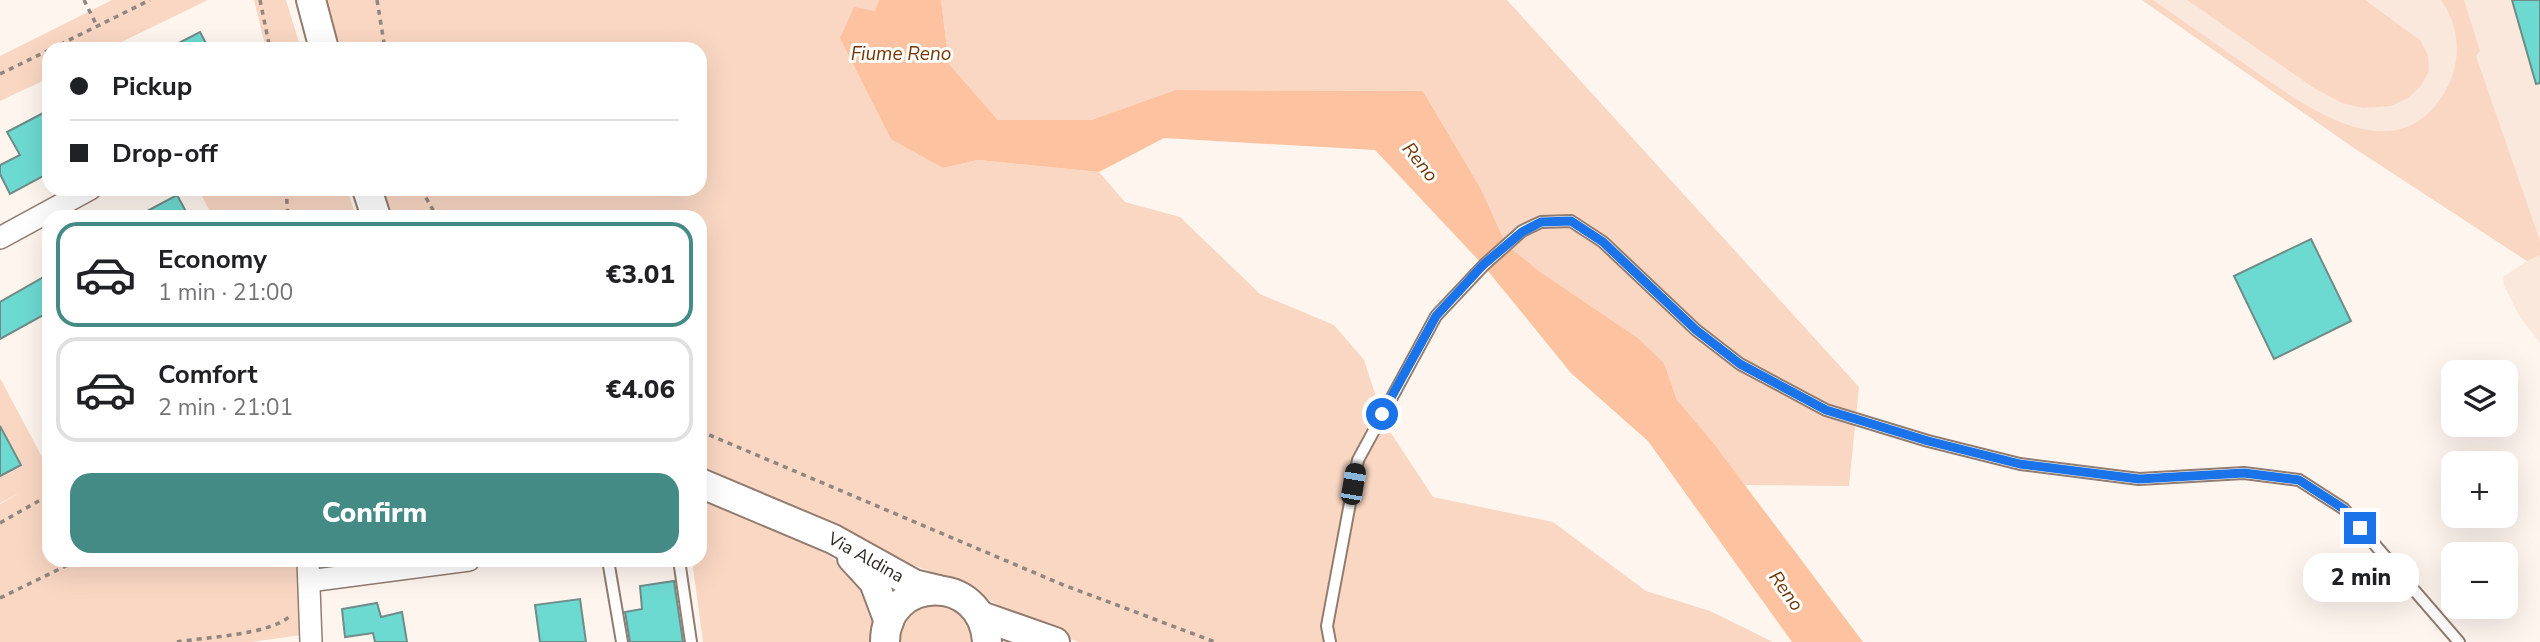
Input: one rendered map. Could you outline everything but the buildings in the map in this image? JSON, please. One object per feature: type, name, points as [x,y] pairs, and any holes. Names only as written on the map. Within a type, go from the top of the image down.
[{"type":"street","points":[[312,0],[322,42]]},
{"type":"street","points":[[58,210],[80,196]]},
{"type":"street","points":[[0,238],[42,219]]},
{"type":"street","name":"Via Aldina","points":[[707,486],[833,539],[914,584],[963,597],[984,629],[1054,642]]},
{"type":"street","name":"Via Aldina","points":[[793,521],[852,558],[862,568],[873,582],[886,635]]},
{"type":"street","points":[[311,642],[308,571],[367,567]]},
{"type":"street","points":[[886,635],[909,598],[923,591],[939,590]]},
{"type":"lane","points":[[1330,642],[1327,626],[1358,460],[1436,316],[1506,244],[1541,222],[1571,221],[1603,242],[1696,330],[1740,364],[1826,410],[1928,441],[2020,464],[2139,479],[2244,473],[2299,480],[2344,509],[2459,642]]},
{"type":"lane","points":[[609,567],[622,642]]},
{"type":"lane","points":[[681,567],[691,642]]},
{"type":"path","points":[[84,0],[97,26]]},
{"type":"path","points":[[66,42],[150,0]]},
{"type":"path","points":[[261,0],[270,42]]},
{"type":"path","points":[[377,0],[384,42]]},
{"type":"path","points":[[0,74],[42,54]]},
{"type":"path","points":[[707,434],[1061,584],[1215,642]]},
{"type":"path","points":[[0,523],[42,499]]},
{"type":"path","points":[[0,598],[64,567]]},
{"type":"path","points":[[177,642],[280,623],[289,617],[292,608]]},
{"type":"shaded area","points":[[112,0],[208,0],[121,42],[42,42],[42,81],[0,101],[0,56]]},
{"type":"shaded area","points":[[254,0],[286,0],[299,42],[264,42]]},
{"type":"shaded area","points":[[299,0],[879,0],[875,12],[943,168],[978,160],[1099,172],[1125,202],[1180,217],[1260,294],[1334,325],[1364,360],[1385,424],[1433,497],[1553,522],[1646,591],[1710,611],[1773,642],[1078,642],[1014,615],[963,584],[707,486],[707,210],[371,210],[366,196],[707,196],[707,42],[314,42]]},
{"type":"shaded area","points":[[941,0],[1507,0],[1859,387],[1849,486],[1745,485],[1677,400],[1664,363],[1638,338],[1539,271],[1506,244],[1481,189],[1423,91],[1175,90],[1091,120],[998,120],[949,64]]},
{"type":"shaded area","points":[[2142,0],[2540,0],[2540,343],[2520,317],[2504,286],[2503,277],[2527,261],[2354,148]]},
{"type":"shaded area","points":[[2142,0],[2153,0],[2297,100],[2324,115],[2351,126],[2379,131],[2405,128],[2428,113],[2448,86],[2457,53],[2452,20],[2441,0],[2464,0],[2480,51],[2476,56],[2540,241],[2540,255],[2527,261],[2354,148]]},
{"type":"shaded area","points":[[2187,0],[2365,0],[2420,40],[2428,55],[2429,71],[2420,87],[2408,98],[2391,106],[2363,108],[2342,103],[2314,88]]},
{"type":"shaded area","points":[[202,196],[349,196],[354,210],[209,210]]},
{"type":"shaded area","points":[[0,378],[42,457],[42,567],[300,567],[302,635],[251,642],[0,642],[0,504],[22,492],[0,503],[0,476],[21,465],[0,437]]},
{"type":"shaded area","points":[[707,500],[776,527],[829,556],[851,573],[867,593],[876,615],[874,642],[703,642],[693,567],[707,567]]},
{"type":"shaded area","points":[[936,601],[962,610],[976,642],[896,642],[897,633],[904,620],[921,607]]},
{"type":"water","name":"Fiume Reno","points":[[879,0],[941,0],[949,64],[998,120],[1091,120],[1175,90],[1423,91],[1481,189],[1506,244],[1539,271],[1638,338],[1664,363],[1677,400],[1714,444],[1863,642],[1792,642],[1648,441],[1571,373],[1483,265],[1375,150],[1164,138],[1099,172],[978,160],[943,168],[891,139],[840,38],[854,7],[875,11]]},
{"type":"route","points":[[1382,414],[1436,316],[1483,265],[1522,232],[1541,222],[1571,221],[1603,242],[1696,330],[1740,364],[1826,410],[1928,441],[2020,464],[2139,479],[2244,473],[2299,480],[2344,509],[2360,528]]},
{"type":"water label","name":"Reno","points":[[1420,162]]},
{"type":"water label","name":"Reno","points":[[1786,591]]}]
